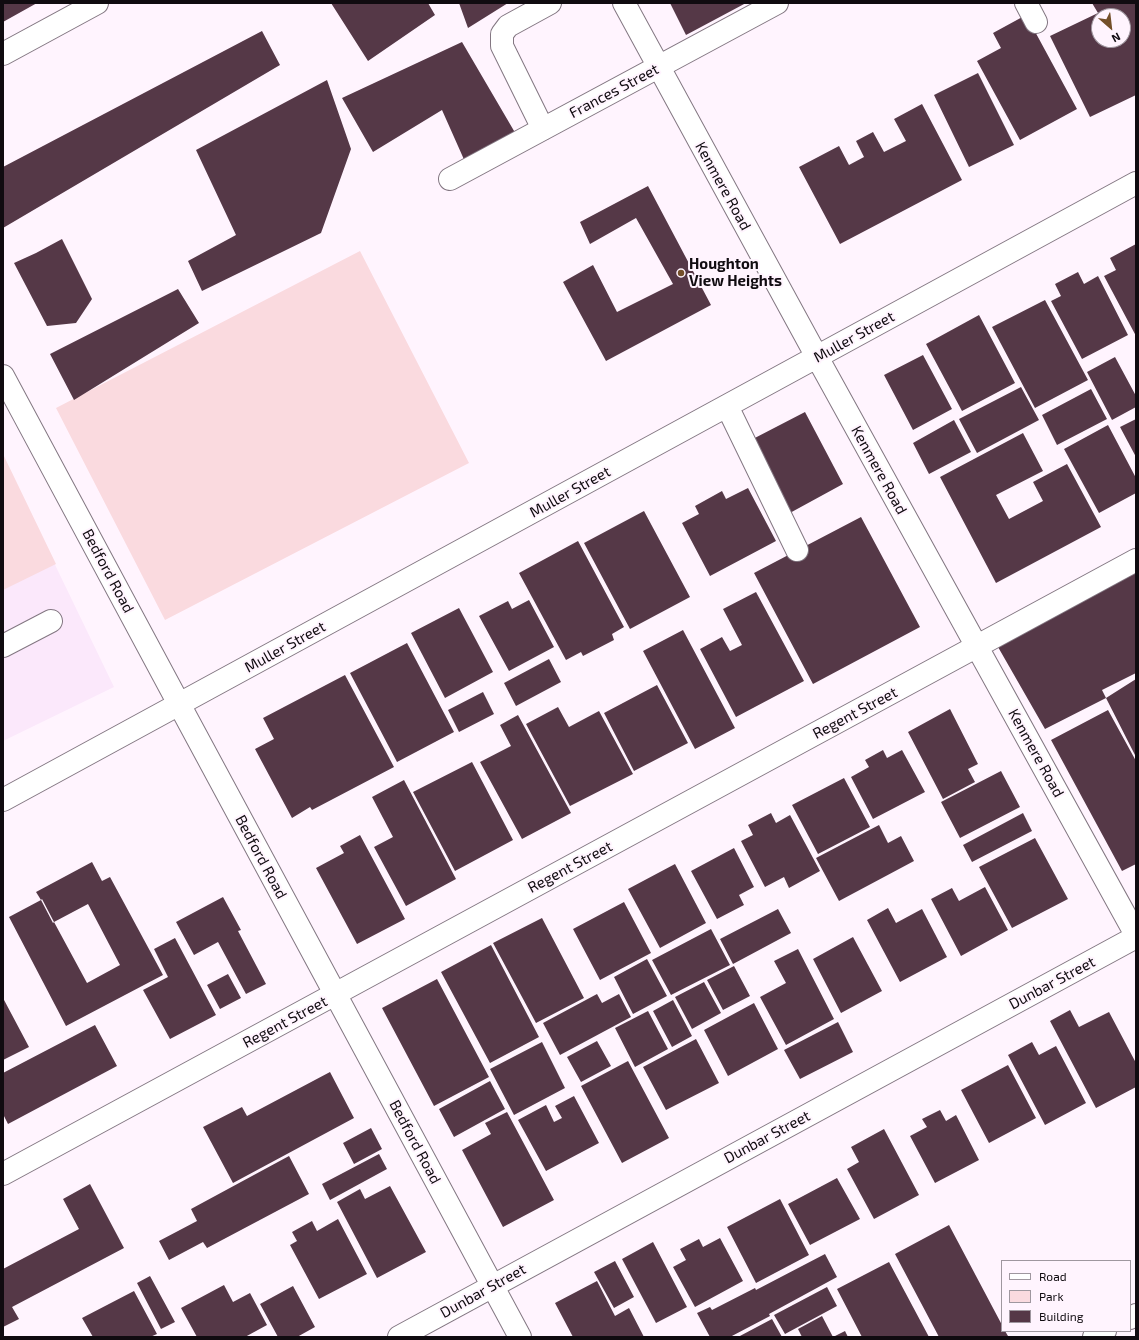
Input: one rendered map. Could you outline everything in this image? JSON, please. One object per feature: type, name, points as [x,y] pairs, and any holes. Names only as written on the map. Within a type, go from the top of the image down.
[{"type":"street","points":[[3,54],[97,3]]},
{"type":"street","points":[[543,129],[502,46],[502,34],[508,26],[550,3]]},
{"type":"street","name":"Kenmere Road","points":[[624,3],[1136,936]]},
{"type":"street","name":"Frances Street","points":[[450,179],[777,3]]},
{"type":"street","points":[[1026,3],[1036,22]]},
{"type":"street","name":"Muller Street","points":[[3,800],[1136,184]]},
{"type":"street","name":"Bedford Road","points":[[3,376],[520,1337]]},
{"type":"street","points":[[727,406],[796,550]]},
{"type":"street","name":"Regent Street","points":[[3,1174],[1136,560]]},
{"type":"street","points":[[3,646],[51,621]]},
{"type":"street","name":"Dunbar Street","points":[[399,1337],[1136,936]]},
{"type":"street","points":[[1094,1337],[1103,1332]]},
{"type":"shaded area","points":[[3,457],[114,687],[3,741]]},
{"type":"green space","points":[[360,251],[469,463],[165,620],[56,408]]},
{"type":"green space","points":[[3,454],[56,564],[3,590]]},
{"type":"building","points":[[3,3],[37,3],[3,22]]},
{"type":"building","points":[[331,3],[428,3],[435,15],[368,61]]},
{"type":"building","points":[[459,3],[508,3],[468,28]]},
{"type":"building","points":[[670,3],[746,3],[686,35]]},
{"type":"building","points":[[1092,3],[1136,3],[1136,95],[1090,117],[1050,36],[1091,16],[1091,48],[1131,48],[1131,8],[1095,8]]},
{"type":"building","points":[[1026,15],[1077,109],[1020,140],[977,61],[1001,48],[993,33]]},
{"type":"building","points":[[262,31],[280,65],[3,228],[3,167]]},
{"type":"building","points":[[462,42],[517,136],[466,164],[442,110],[373,152],[342,98]]},
{"type":"building","points":[[978,73],[1014,145],[969,167],[934,95]]},
{"type":"building","points":[[327,80],[351,149],[321,233],[202,291],[188,261],[236,235],[196,150]]},
{"type":"building","points":[[922,104],[962,180],[840,244],[799,167],[839,146],[849,165],[864,157],[856,141],[873,132],[884,152],[906,141],[894,119]]},
{"type":"building","name":"Houghton View Heights","points":[[648,186],[711,305],[606,361],[563,282],[593,265],[617,312],[673,284],[636,218],[590,244],[580,222]]},
{"type":"building","points":[[62,239],[92,299],[76,323],[47,326],[14,263]]},
{"type":"building","points":[[1136,244],[1136,336],[1104,276],[1116,270],[1110,258]]},
{"type":"building","points":[[1078,272],[1084,284],[1098,276],[1128,335],[1082,359],[1051,301],[1061,296],[1055,284]]},
{"type":"building","points":[[178,289],[199,323],[74,400],[50,354]]},
{"type":"building","points":[[1045,300],[1088,380],[1035,408],[992,327]]},
{"type":"building","points":[[979,315],[1015,383],[962,411],[926,344]]},
{"type":"building","points":[[923,355],[952,409],[913,430],[884,375]]},
{"type":"building","points":[[1115,357],[1136,396],[1136,407],[1112,420],[1087,372]]},
{"type":"building","points":[[1021,387],[1039,420],[977,453],[959,419]]},
{"type":"building","points":[[1091,389],[1107,419],[1057,445],[1042,415]]},
{"type":"building","points":[[805,412],[843,484],[788,514],[749,441]]},
{"type":"building","points":[[1136,419],[1136,457],[1120,427]]},
{"type":"building","points":[[954,420],[971,452],[929,474],[913,443]]},
{"type":"building","points":[[1108,425],[1136,478],[1136,493],[1099,513],[1064,449]]},
{"type":"building","points":[[1023,433],[1043,471],[996,495],[1009,519],[1043,501],[1033,482],[1067,464],[1101,527],[996,583],[940,477]]},
{"type":"building","points":[[748,488],[776,541],[710,576],[682,523],[699,514],[695,506],[722,491],[726,499]]},
{"type":"building","points":[[644,511],[690,597],[630,629],[584,543]]},
{"type":"building","points":[[861,517],[920,627],[813,684],[754,573]]},
{"type":"building","points":[[578,541],[624,627],[612,634],[614,640],[583,656],[581,652],[566,660],[519,573]]},
{"type":"building","points":[[1136,566],[1136,673],[1102,690],[1106,698],[1045,729],[994,640]]},
{"type":"building","points":[[756,592],[804,681],[736,717],[700,649],[722,637],[730,651],[742,645],[723,609]]},
{"type":"building","points":[[529,600],[554,647],[509,671],[479,616],[508,601],[512,609]]},
{"type":"building","points":[[459,608],[493,672],[445,698],[411,633]]},
{"type":"building","points":[[683,630],[735,728],[695,749],[643,651]]},
{"type":"building","points":[[407,643],[454,732],[397,762],[350,673]]},
{"type":"building","points":[[549,659],[561,682],[516,706],[504,683]]},
{"type":"building","points":[[345,675],[394,767],[312,810],[310,807],[292,818],[255,749],[274,739],[263,718]]},
{"type":"building","points":[[1136,679],[1136,757],[1106,698]]},
{"type":"building","points":[[657,685],[688,743],[634,771],[604,713]]},
{"type":"building","points":[[483,692],[494,714],[459,732],[448,710]]},
{"type":"building","points":[[558,707],[569,727],[599,711],[633,774],[570,806],[526,724]]},
{"type":"building","points":[[950,709],[978,764],[968,769],[975,782],[943,799],[908,732]]},
{"type":"building","points":[[1108,710],[1136,761],[1136,864],[1122,871],[1051,740]]},
{"type":"building","points":[[518,715],[571,813],[522,839],[480,762],[511,746],[500,725]]},
{"type":"building","points":[[883,750],[887,758],[902,750],[925,792],[873,819],[851,777],[869,767],[865,760]]},
{"type":"building","points":[[472,762],[513,840],[455,871],[413,792]]},
{"type":"building","points":[[1001,771],[1020,807],[960,838],[941,802]]},
{"type":"building","points":[[844,778],[870,827],[818,854],[792,805]]},
{"type":"building","points":[[404,780],[456,879],[406,906],[374,847],[393,837],[372,797]]},
{"type":"building","points":[[771,813],[776,823],[790,815],[820,871],[789,888],[784,877],[765,887],[741,841],[753,835],[748,825]]},
{"type":"building","points":[[1023,813],[1032,831],[972,862],[963,845]]},
{"type":"building","points":[[879,825],[888,843],[901,836],[914,861],[839,901],[816,858]]},
{"type":"building","points":[[360,835],[405,919],[357,944],[316,868],[344,853],[340,846]]},
{"type":"building","points":[[1035,838],[1068,899],[1012,928],[979,867]]},
{"type":"building","points":[[734,848],[754,887],[739,895],[744,905],[717,919],[691,871]]},
{"type":"building","points":[[92,862],[102,881],[110,877],[163,975],[66,1026],[9,917],[41,900],[36,892]],"holes":[[[42,899],[54,922],[53,923],[41,900]],[[88,904],[120,965],[87,983],[54,922]]]},
{"type":"building","points":[[675,864],[706,923],[660,948],[628,889]]},
{"type":"building","points":[[985,887],[1008,930],[961,956],[931,899],[952,888],[959,901]]},
{"type":"building","points":[[223,897],[241,930],[238,931],[266,984],[246,994],[218,942],[194,955],[176,922]]},
{"type":"building","points":[[624,902],[651,953],[600,980],[573,929]]},
{"type":"building","points":[[888,908],[896,923],[922,909],[947,957],[900,982],[867,920]]},
{"type":"building","points":[[778,909],[791,933],[733,964],[720,939]]},
{"type":"building","points":[[542,918],[584,998],[536,1023],[493,943]]},
{"type":"building","points":[[711,929],[730,965],[671,995],[652,960]]},
{"type":"building","points":[[853,937],[882,991],[841,1013],[813,959]]},
{"type":"building","points":[[175,938],[216,1015],[170,1039],[143,990],[168,977],[154,949]]},
{"type":"building","points":[[491,945],[539,1037],[490,1063],[441,972]]},
{"type":"building","points":[[798,949],[834,1019],[786,1045],[760,997],[786,983],[774,961]]},
{"type":"building","points":[[647,959],[667,996],[633,1014],[614,977]]},
{"type":"building","points":[[734,966],[750,996],[723,1010],[707,980]]},
{"type":"building","points":[[228,974],[241,998],[220,1009],[207,985]]},
{"type":"building","points":[[437,979],[489,1077],[434,1106],[382,1008]]},
{"type":"building","points":[[704,982],[721,1013],[692,1029],[675,997]]},
{"type":"building","points":[[597,994],[602,1003],[619,994],[631,1017],[560,1055],[543,1023]]},
{"type":"building","points":[[3,998],[29,1047],[3,1060]]},
{"type":"building","points":[[673,1000],[692,1036],[672,1047],[653,1011]]},
{"type":"building","points":[[754,1003],[778,1049],[728,1076],[704,1030]]},
{"type":"building","points":[[1070,1010],[1079,1027],[1109,1012],[1136,1063],[1136,1087],[1096,1108],[1050,1021]]},
{"type":"building","points":[[648,1011],[668,1049],[635,1067],[615,1028]]},
{"type":"building","points":[[838,1022],[853,1052],[800,1079],[784,1050]]},
{"type":"building","points":[[95,1025],[117,1066],[8,1124],[3,1114],[3,1073]]},
{"type":"building","points":[[696,1039],[719,1083],[666,1110],[643,1067]]},
{"type":"building","points":[[597,1041],[611,1066],[581,1082],[567,1057]]},
{"type":"building","points":[[542,1042],[565,1088],[514,1115],[490,1069]]},
{"type":"building","points":[[1032,1042],[1039,1055],[1056,1046],[1086,1103],[1045,1125],[1008,1055]]},
{"type":"building","points":[[628,1061],[669,1138],[622,1163],[581,1086]]},
{"type":"building","points":[[1008,1065],[1036,1118],[989,1143],[961,1090]]},
{"type":"building","points":[[330,1072],[354,1118],[233,1183],[203,1127],[242,1107],[247,1116]]},
{"type":"building","points":[[490,1081],[505,1109],[454,1137],[439,1109]]},
{"type":"building","points":[[574,1096],[599,1143],[546,1171],[518,1120],[546,1105],[554,1122],[562,1118],[555,1106]]},
{"type":"building","points":[[940,1110],[946,1121],[956,1115],[979,1160],[935,1183],[910,1136],[927,1127],[922,1119]]},
{"type":"building","points":[[507,1112],[554,1200],[503,1227],[462,1150],[491,1134],[485,1123]]},
{"type":"building","points":[[371,1128],[382,1149],[354,1164],[343,1143]]},
{"type":"building","points":[[884,1129],[919,1195],[874,1219],[847,1169],[859,1162],[851,1147]]},
{"type":"building","points":[[379,1154],[387,1169],[330,1200],[322,1184]]},
{"type":"building","points":[[289,1156],[309,1194],[207,1248],[203,1242],[169,1260],[159,1241],[197,1221],[191,1209]]},
{"type":"building","points":[[837,1178],[860,1219],[810,1245],[788,1204]]},
{"type":"building","points":[[90,1184],[124,1248],[12,1307],[19,1319],[3,1327],[3,1269],[79,1229],[63,1199]]},
{"type":"building","points":[[390,1186],[426,1252],[377,1278],[337,1202],[360,1189],[365,1199]]},
{"type":"building","points":[[780,1199],[809,1255],[756,1283],[727,1227]]},
{"type":"building","points":[[338,1219],[367,1274],[319,1299],[290,1245],[297,1241],[292,1232],[312,1221],[317,1231]]},
{"type":"building","points":[[949,1225],[1001,1323],[1001,1332],[1006,1332],[1008,1336],[939,1337],[895,1254]]},
{"type":"building","points":[[720,1238],[743,1281],[695,1307],[673,1267],[686,1260],[680,1249],[699,1239],[703,1247]]},
{"type":"building","points":[[653,1242],[687,1307],[656,1323],[622,1259]]},
{"type":"building","points":[[825,1254],[837,1277],[769,1314],[770,1316],[730,1337],[710,1337],[697,1313],[710,1307],[712,1310],[755,1288],[756,1290]]},
{"type":"building","points":[[615,1261],[634,1297],[614,1308],[594,1272]]},
{"type":"building","points":[[889,1262],[929,1337],[862,1337],[837,1289]]},
{"type":"building","points":[[150,1276],[175,1322],[161,1329],[137,1283]]},
{"type":"building","points":[[597,1281],[615,1316],[629,1308],[644,1337],[573,1337],[555,1303]]},
{"type":"building","points":[[224,1285],[233,1302],[250,1293],[267,1325],[245,1337],[197,1337],[181,1308]]},
{"type":"building","points":[[293,1286],[315,1327],[297,1337],[278,1337],[260,1304]]},
{"type":"building","points":[[827,1287],[837,1306],[785,1334],[774,1315]]},
{"type":"building","points":[[134,1291],[157,1334],[150,1337],[93,1337],[82,1318]]},
{"type":"building","points":[[822,1316],[833,1337],[802,1337],[798,1329]]},
{"type":"building","points":[[772,1319],[782,1337],[738,1337]]},
{"type":"building","points":[[845,1331],[848,1337],[833,1337]]},
{"type":"place","name":"Houghton View Heights","points":[[681,273]]}]
